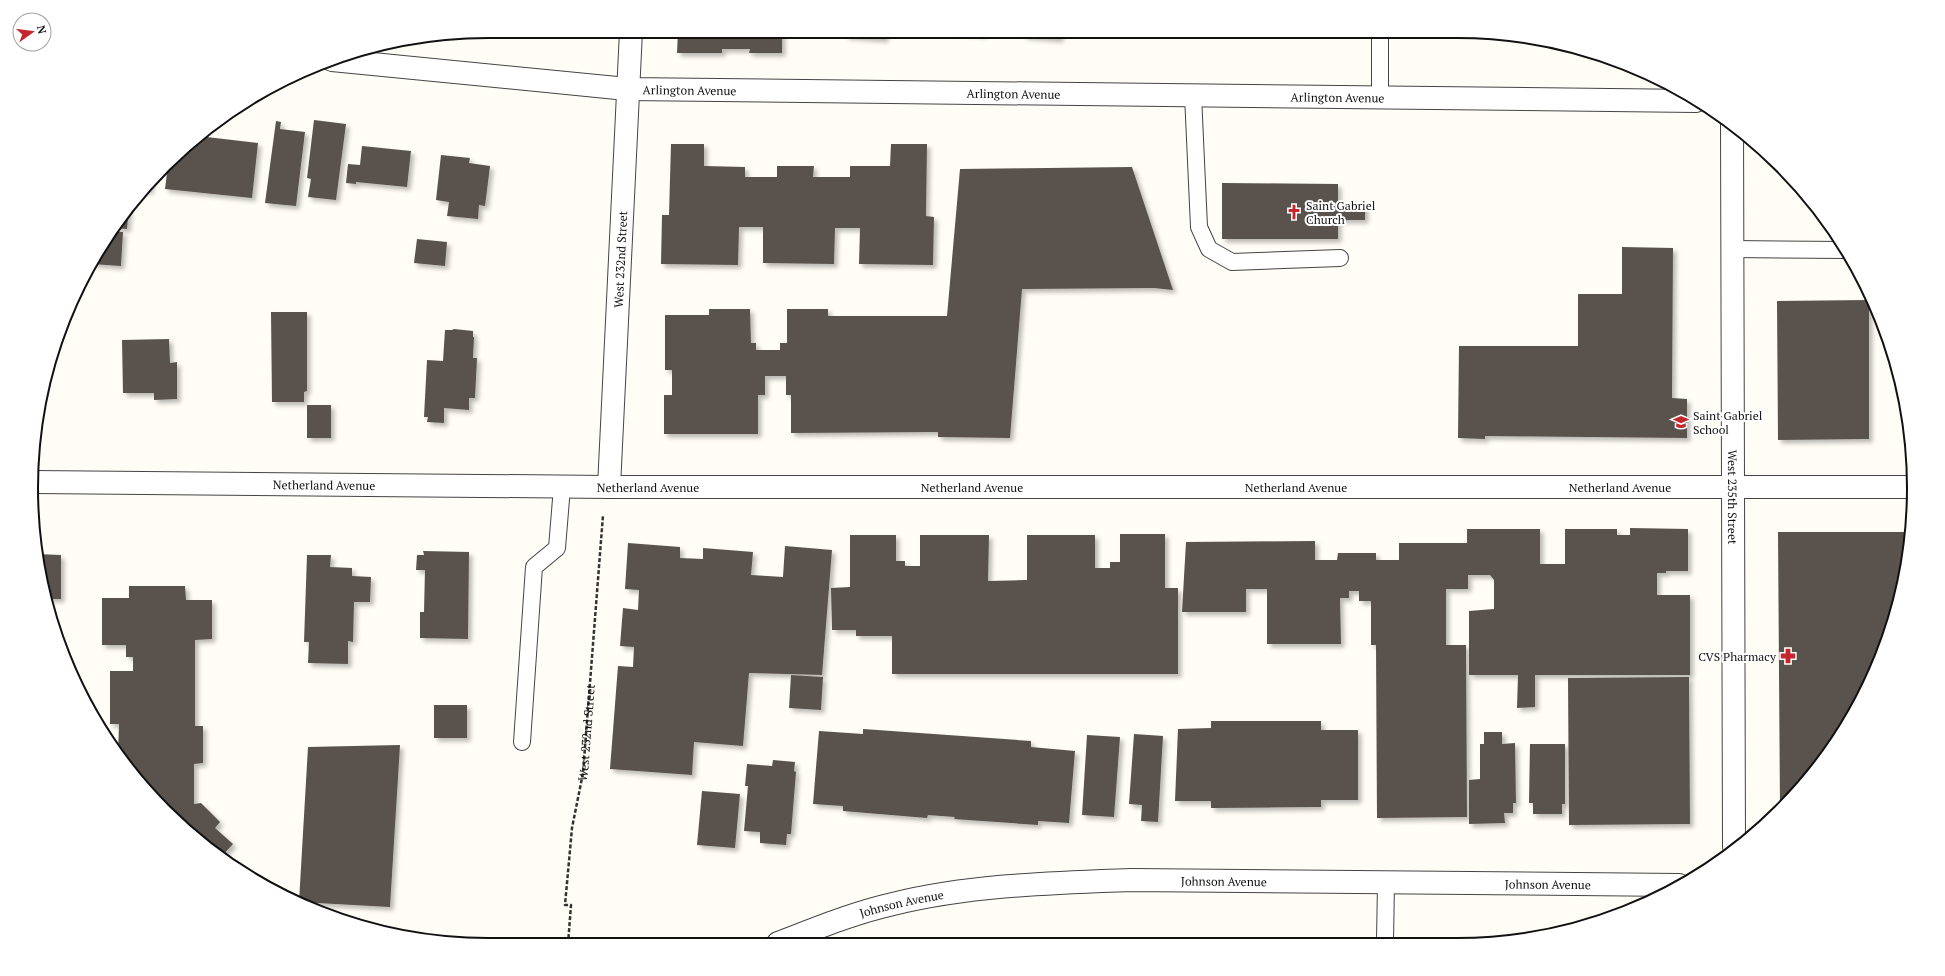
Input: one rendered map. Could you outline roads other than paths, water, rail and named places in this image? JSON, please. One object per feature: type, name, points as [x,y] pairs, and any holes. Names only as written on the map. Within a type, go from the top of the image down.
[{"type":"street","name":"West 232nd Street","points":[[609,487],[631,38]]},
{"type":"street","name":"Arlington Avenue","points":[[345,61],[627,89],[1687,101]]},
{"type":"street","name":"West 235th Street","points":[[1732,132],[1734,843]]},
{"type":"street","name":"Netherland Avenue","points":[[38,482],[562,487],[1907,487]]},
{"type":"street","name":"Johnson Avenue","points":[[791,938],[832,922],[893,904],[960,891],[1050,883],[1131,880],[1669,885]]},
{"type":"lane","points":[[1380,38],[1380,98]]},
{"type":"lane","points":[[1193,96],[1199,227],[1208,250],[1232,262],[1340,258]]},
{"type":"lane","points":[[1732,249],[1839,250]]},
{"type":"lane","points":[[522,742],[534,567],[557,548],[562,487]]},
{"type":"lane","points":[[1385,938],[1386,883]]},
{"type":"place","name":"Saint Gabriel Church","points":[[1294,212]]},
{"type":"place","name":"Saint Gabriel School","points":[[1681,422]]},
{"type":"place","name":"CVS Pharmacy","points":[[1788,656]]}]
